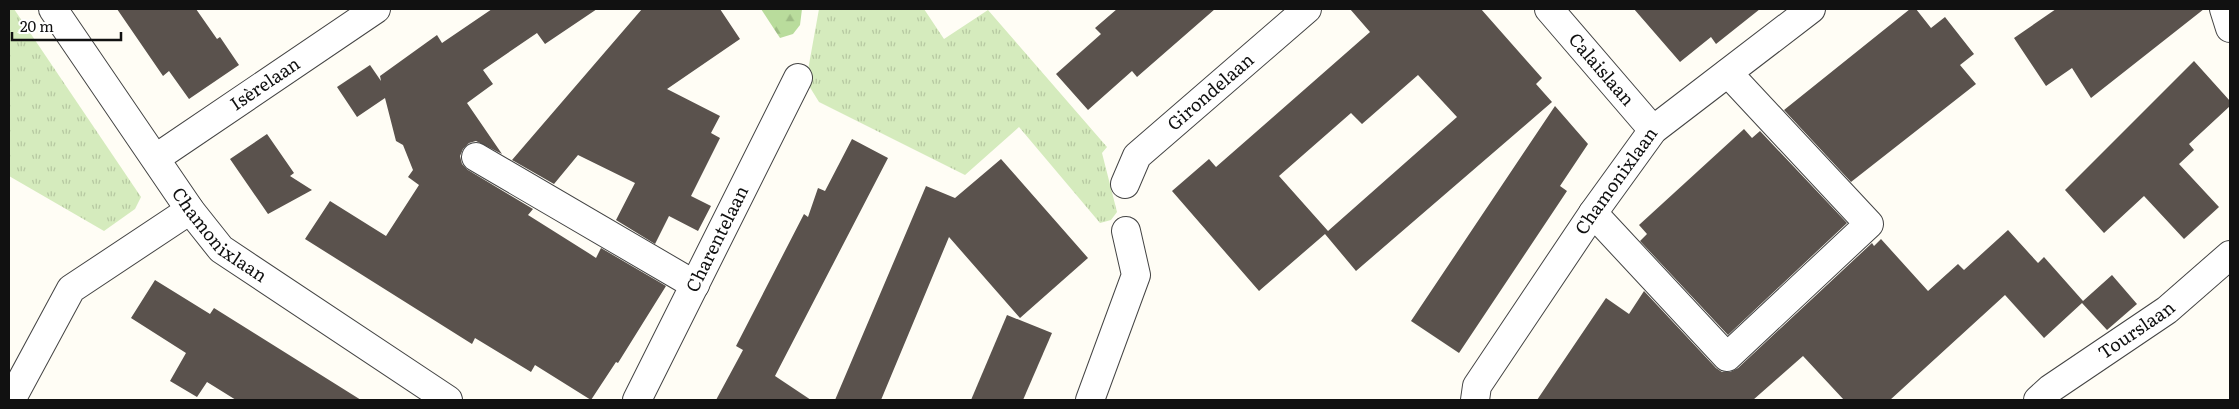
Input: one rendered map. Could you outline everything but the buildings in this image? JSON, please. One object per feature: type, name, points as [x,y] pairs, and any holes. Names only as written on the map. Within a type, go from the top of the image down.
[{"type":"street","name":"Chamonixlaan","points":[[53,9],[190,210],[221,249],[448,400]]},
{"type":"street","name":"Girondelaan","points":[[1125,184],[1137,156],[1307,9]]},
{"type":"street","name":"Calaislaan","points":[[1549,9],[1653,130]]},
{"type":"street","name":"Chamonixlaan","points":[[1475,400],[1477,386],[1593,213],[1653,130],[1811,9]]},
{"type":"street","points":[[2224,9],[2230,28]]},
{"type":"street","name":"Isèrelaan","points":[[156,158],[366,11]]},
{"type":"street","points":[[1593,213],[1727,357],[1869,224],[1728,73]]},
{"type":"street","name":"Charentelaan","points":[[638,400],[798,78]]},
{"type":"street","points":[[476,157],[695,285]]},
{"type":"street","points":[[11,400],[71,289],[190,210]]},
{"type":"street","points":[[1090,400],[1136,275],[1126,231]]},
{"type":"street","name":"Tourslaan","points":[[2038,400],[2050,389],[2167,310],[2230,255]]},
{"type":"green space","points":[[9,9],[14,9],[141,197],[135,209],[104,231],[9,176]]},
{"type":"green space","points":[[761,9],[802,9],[800,25],[793,34],[780,38]]},
{"type":"green space","points":[[819,9],[924,9],[944,39],[988,10],[1107,147],[1102,153],[1117,212],[1111,220],[1100,223],[1019,127],[965,175],[819,102],[806,81]]}]
